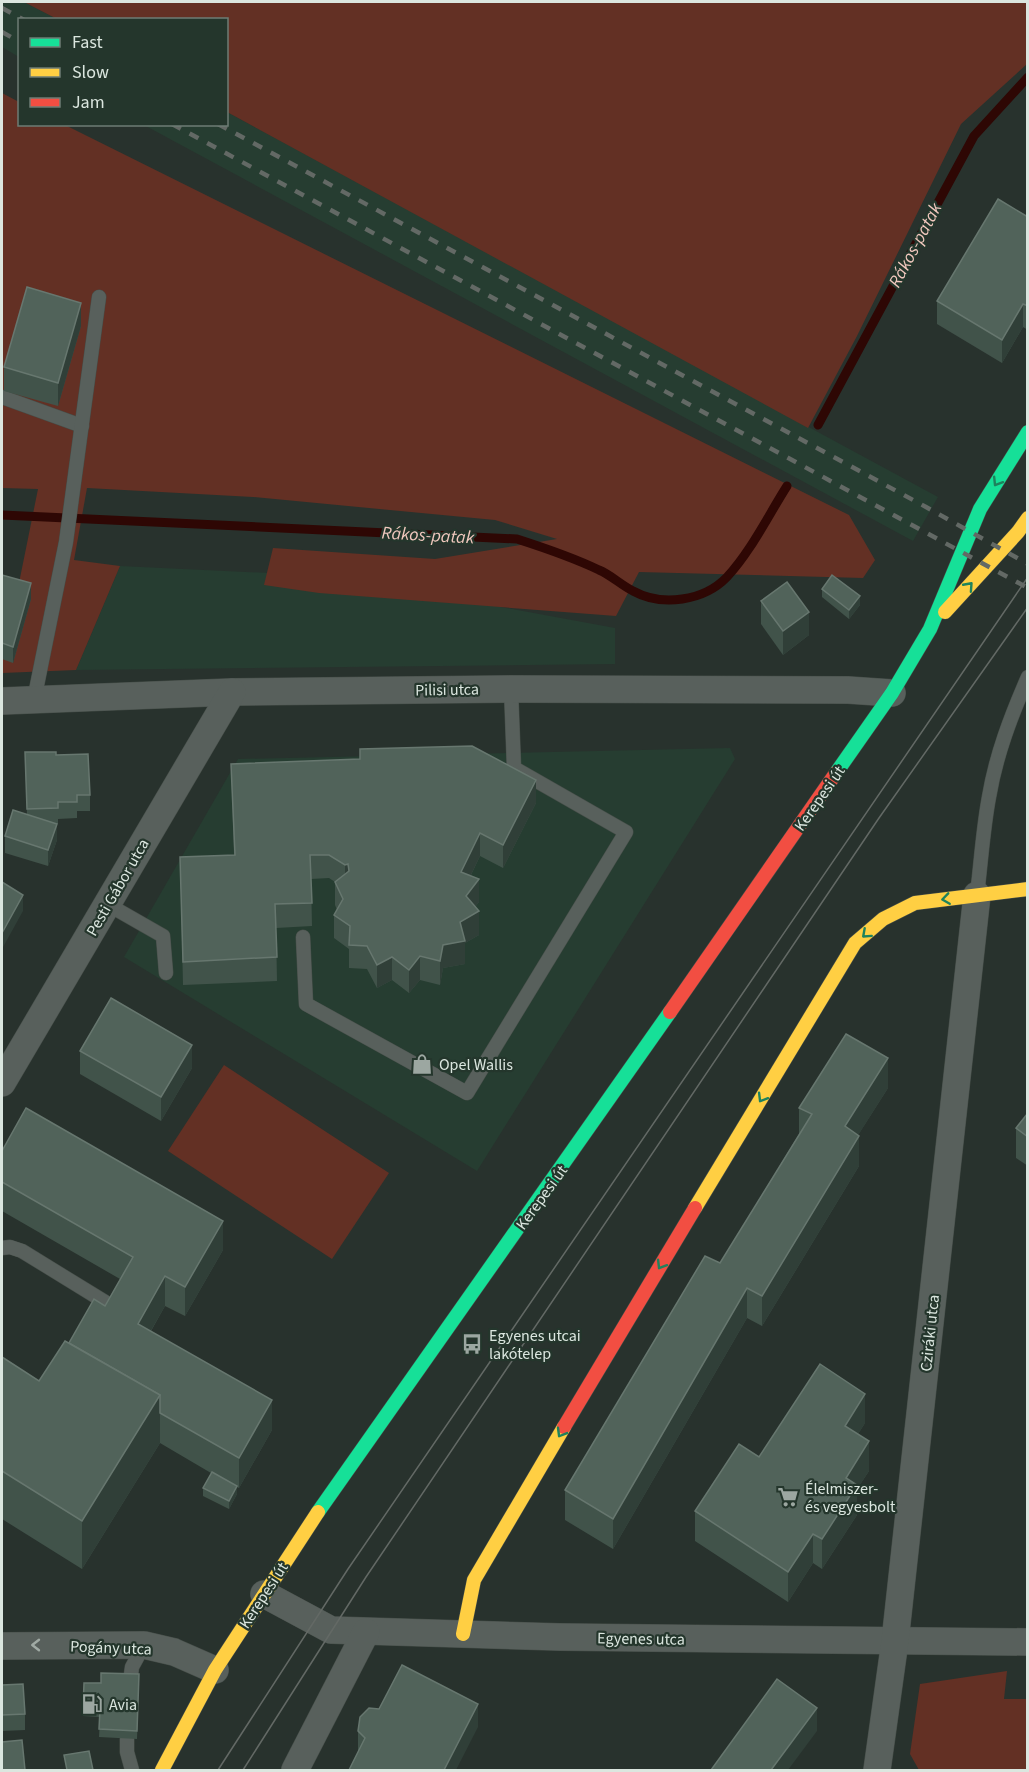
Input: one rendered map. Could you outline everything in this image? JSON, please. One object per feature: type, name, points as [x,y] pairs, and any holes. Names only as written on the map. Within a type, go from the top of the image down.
[{"type":"main road","name":"Kerepesi út","points":[[162,1770],[215,1670],[303,1533],[892,693],[930,629],[980,509],[1028,432]]},
{"type":"main road","name":"Kerepesi út","points":[[930,629],[1028,518]]},
{"type":"main road","points":[[463,1634],[474,1580],[576,1406],[855,944],[883,919],[915,903],[1028,889]]},
{"type":"street","name":"Pilisi utca","points":[[2,701],[232,692],[511,689],[848,690],[892,693]]},
{"type":"street","name":"Pesti Gábor utca","points":[[2,1083],[232,692]]},
{"type":"street","name":"Cziráki utca","points":[[877,1770],[895,1641],[977,895]]},
{"type":"street","name":"Egyenes utca","points":[[264,1594],[331,1630],[1028,1642]]},
{"type":"street","points":[[295,1770],[366,1632]]},
{"type":"street","name":"Pogány utca","points":[[2,1646],[144,1645],[174,1652],[215,1670]]},
{"type":"lane","points":[[34,700],[74,496],[99,297]]},
{"type":"lane","points":[[2,397],[82,426]]},
{"type":"lane","points":[[977,895],[986,816],[996,764],[1006,731],[1028,677]]},
{"type":"lane","points":[[303,937],[306,1005],[467,1093],[626,832],[514,768],[511,689]]},
{"type":"lane","points":[[107,904],[164,936],[166,973]]},
{"type":"lane","points":[[2,1248],[10,1247],[22,1251],[105,1302]]},
{"type":"lane","points":[[130,1682],[132,1667],[144,1645]]},
{"type":"lane","points":[[127,1738],[127,1752],[132,1770]]},
{"type":"shaded area","points":[[2,2],[24,2],[55,18],[18,18],[18,56],[2,47]]},
{"type":"shaded area","points":[[24,2],[1027,2],[1027,64],[961,124],[857,336],[808,428],[228,113],[228,18],[55,18]]},
{"type":"shaded area","points":[[2,93],[18,101],[18,126],[67,126],[849,515],[875,560],[863,578],[639,572],[616,616],[319,593],[264,585],[273,548],[435,559],[557,539],[495,520],[253,497],[87,488],[74,560],[120,566],[76,670],[2,673],[2,590],[18,588],[38,489],[2,488]]},
{"type":"shaded area","points":[[228,113],[938,497],[913,541],[146,126],[228,126]]},
{"type":"shaded area","points":[[120,566],[332,576],[615,628],[615,664],[76,670]]},
{"type":"shaded area","name":"Opel Wallis","points":[[730,748],[735,759],[477,1171],[124,957],[238,759]]},
{"type":"shaded area","points":[[224,1065],[389,1173],[332,1259],[168,1151]]},
{"type":"shaded area","points":[[1007,1671],[1004,1699],[1027,1699],[1027,1770],[919,1770],[910,1754],[920,1684]]},
{"type":"building","points":[[998,199],[1028,217],[1028,306],[1023,304],[1002,340],[937,301]]},
{"type":"building","points":[[27,287],[81,303],[58,383],[4,367]]},
{"type":"building","points":[[2,575],[31,583],[13,647],[2,643]]},
{"type":"building","points":[[832,575],[860,596],[849,610],[822,589]]},
{"type":"building","points":[[787,582],[809,612],[783,631],[761,601]]},
{"type":"building","points":[[472,746],[536,780],[503,845],[480,833],[461,872],[479,879],[466,896],[479,911],[460,922],[465,941],[443,945],[440,961],[420,956],[409,970],[392,957],[377,965],[367,946],[349,945],[350,926],[334,915],[343,899],[335,882],[349,871],[348,864],[345,865],[329,855],[310,855],[312,903],[275,904],[277,957],[183,962],[180,857],[235,855],[231,764],[360,759],[360,749]]},
{"type":"building","points":[[25,752],[56,752],[56,755],[88,754],[90,795],[77,795],[77,802],[58,802],[58,808],[27,809]]},
{"type":"building","points":[[13,810],[57,824],[48,850],[5,836]]},
{"type":"building","points":[[2,882],[23,895],[2,933]]},
{"type":"building","points":[[111,998],[192,1045],[161,1097],[80,1051]]},
{"type":"building","points":[[846,1034],[888,1058],[845,1126],[859,1136],[762,1296],[747,1288],[613,1519],[565,1490],[705,1256],[720,1263],[812,1114],[799,1108]]},
{"type":"building","points":[[26,1108],[223,1221],[185,1287],[165,1276],[138,1324],[272,1400],[239,1458],[160,1413],[160,1395],[69,1343],[94,1299],[105,1306],[133,1257],[2,1182],[2,1151]]},
{"type":"building","points":[[1028,1113],[1028,1137],[1016,1128]]},
{"type":"building","points":[[65,1341],[160,1395],[82,1521],[2,1471],[2,1357],[39,1381]]},
{"type":"building","name":"Élelmiszer- és vegyesbolt","points":[[820,1364],[865,1394],[845,1426],[869,1441],[846,1478],[857,1485],[822,1539],[813,1534],[788,1572],[695,1511],[739,1444],[759,1457]]},
{"type":"building","points":[[212,1472],[237,1486],[229,1501],[203,1488]]},
{"type":"building","points":[[402,1665],[478,1704],[444,1770],[349,1770],[365,1738],[358,1731],[360,1717],[369,1708],[379,1709]]},
{"type":"building","points":[[101,1673],[139,1674],[137,1731],[99,1729],[100,1709],[83,1708],[84,1683],[101,1683]]},
{"type":"building","points":[[777,1679],[817,1708],[771,1770],[711,1770]]},
{"type":"building","points":[[23,1684],[25,1714],[2,1715],[2,1685]]},
{"type":"building","points":[[22,1740],[25,1770],[2,1770],[2,1742]]},
{"type":"building","points":[[89,1751],[93,1770],[67,1770],[64,1755]]},
{"type":"waterway","name":"Rákos-patak","points":[[818,425],[974,136],[1028,77]]},
{"type":"waterway","name":"Rákos-patak","points":[[2,515],[517,539],[589,565],[644,596],[669,600],[707,592],[727,577],[752,545],[787,486]]},
{"type":"tram line","points":[[218,1770],[348,1569],[1028,577]]},
{"type":"tram line","points":[[243,1770],[366,1577],[879,818],[1028,607]]},
{"type":"railway","points":[[2,8],[20,18]]},
{"type":"railway","points":[[2,32],[18,41]]},
{"type":"railway","points":[[176,126],[1028,588]]},
{"type":"railway","points":[[222,126],[1028,564]]},
{"type":"traffic: fast","points":[[836,773],[892,693],[930,629],[980,509],[1028,432]]},
{"type":"traffic: fast","points":[[318,1512],[670,1012]]},
{"type":"traffic: slow","points":[[945,612],[1028,518]]},
{"type":"traffic: slow","points":[[695,1208],[855,943],[883,919],[915,903],[1028,889]]},
{"type":"traffic: slow","points":[[463,1634],[474,1580],[564,1427]]},
{"type":"traffic: slow","points":[[162,1770],[215,1670],[318,1512]]},
{"type":"traffic: jam","points":[[670,1012],[836,773]]},
{"type":"traffic: jam","points":[[564,1427],[695,1208]]},
{"type":"place","name":"Opel Wallis","points":[[422,1064]]},
{"type":"place","name":"Egyenes utcai lakótelep","points":[[472,1344]]},
{"type":"place","name":"Élelmiszer- és vegyesbolt","points":[[788,1497]]},
{"type":"place","name":"Avia","points":[[92,1704]]}]
